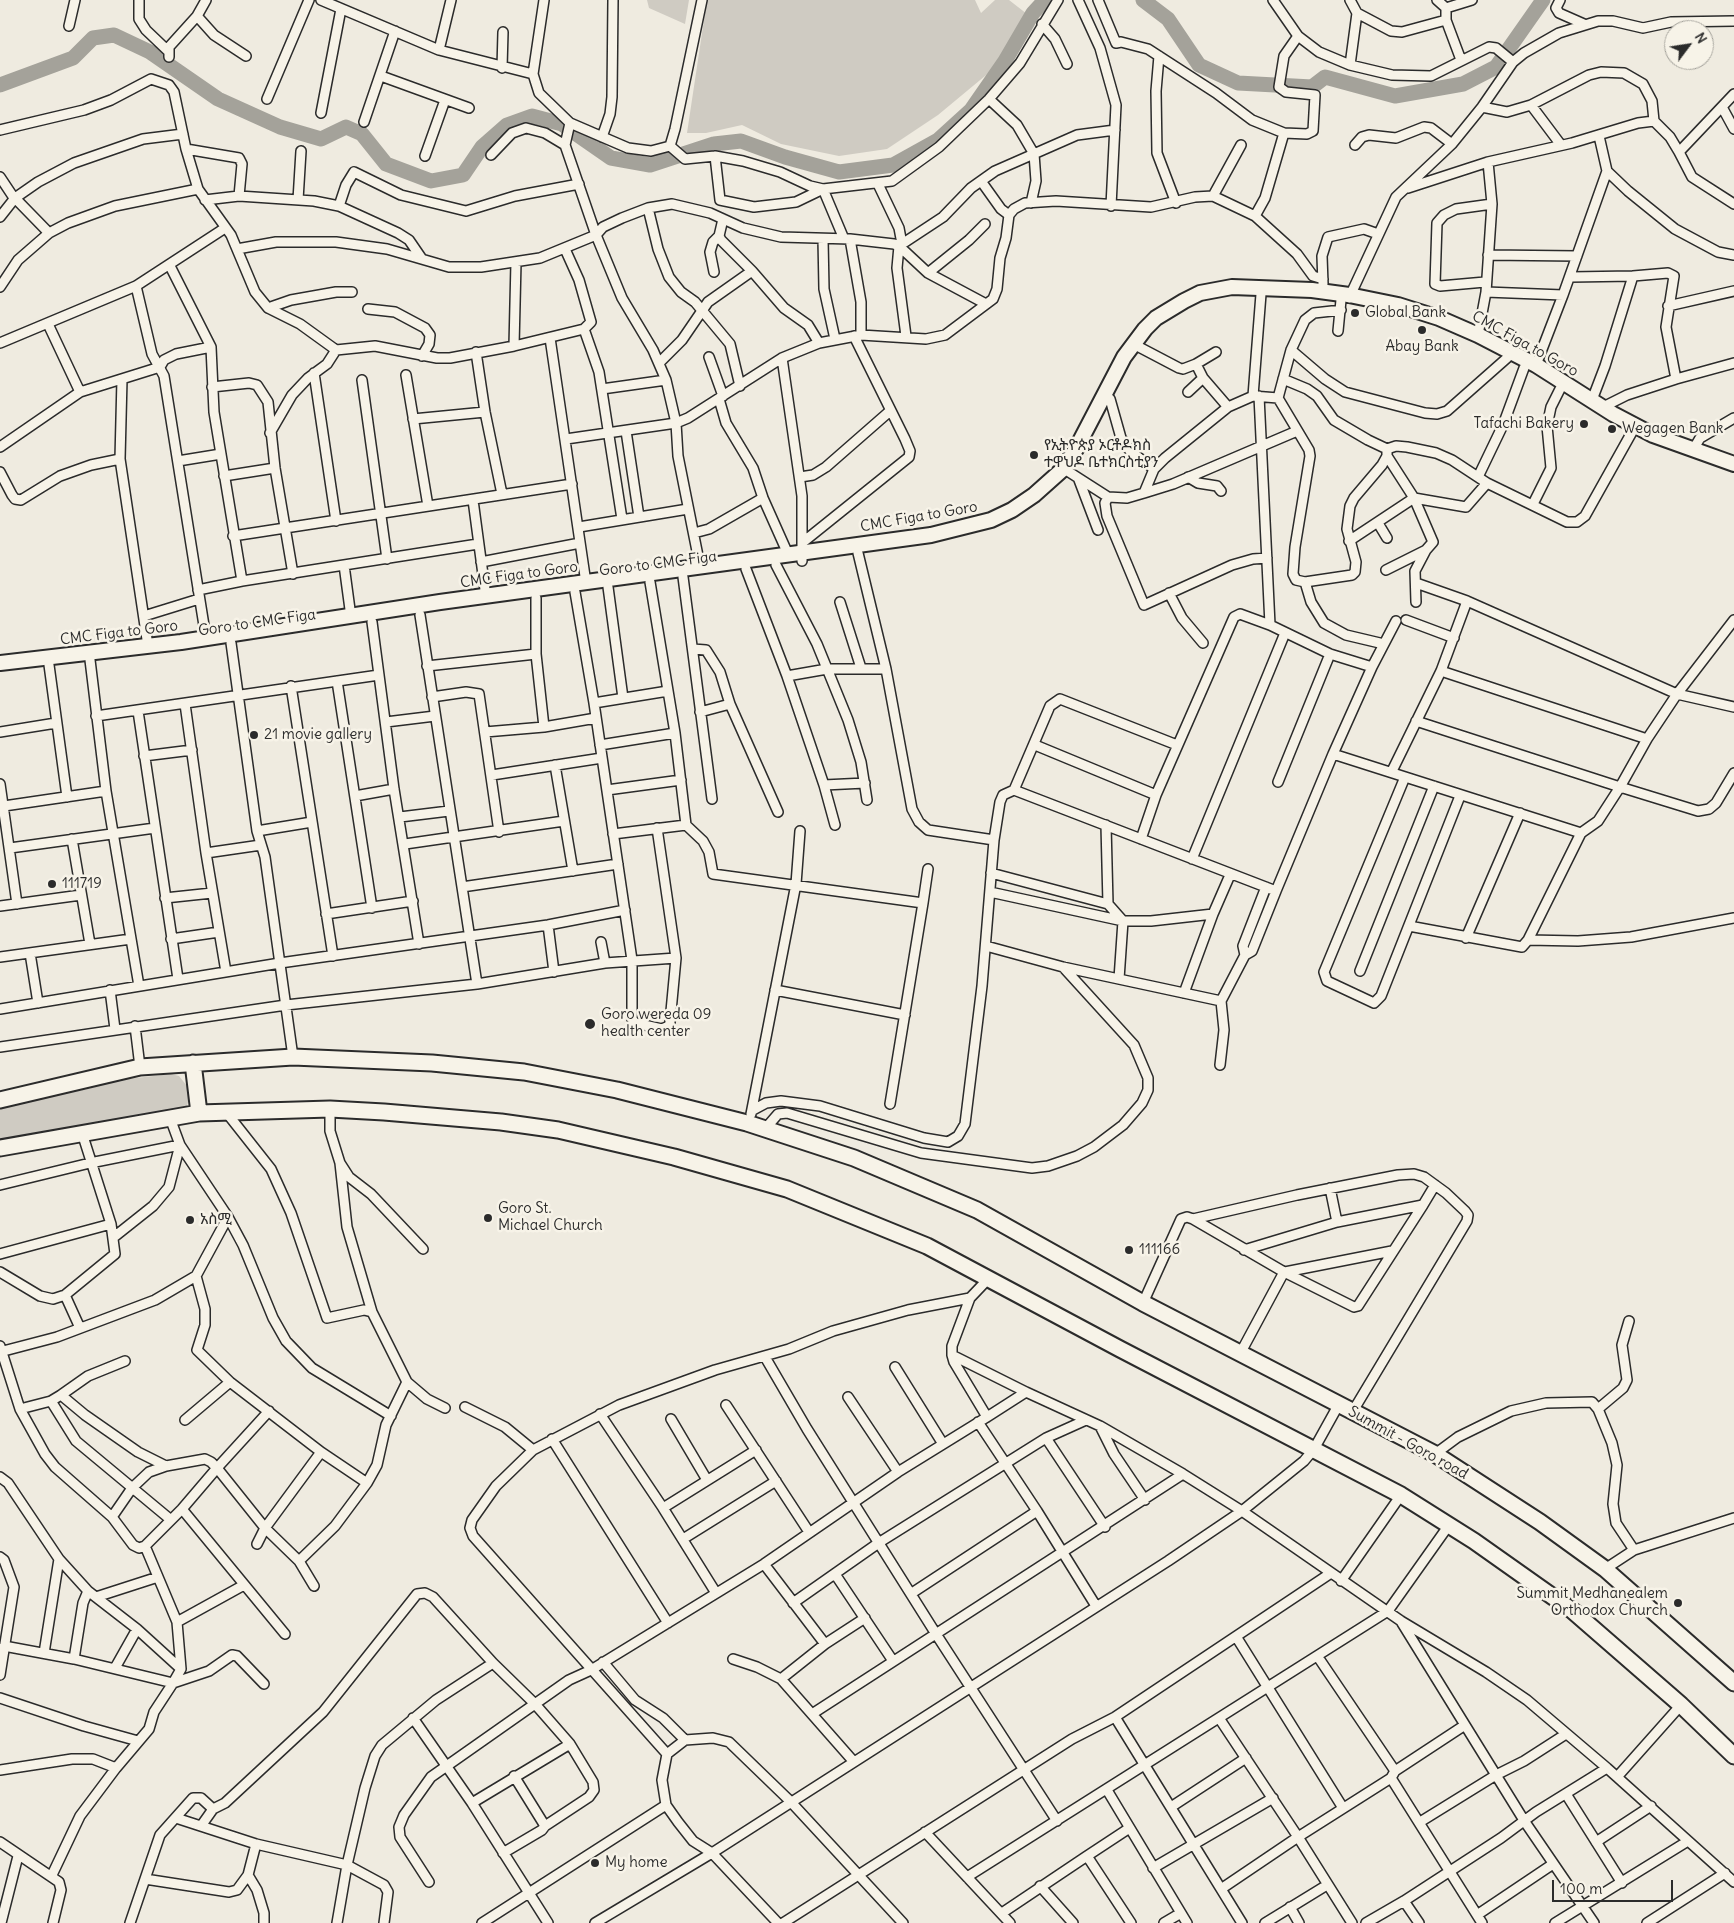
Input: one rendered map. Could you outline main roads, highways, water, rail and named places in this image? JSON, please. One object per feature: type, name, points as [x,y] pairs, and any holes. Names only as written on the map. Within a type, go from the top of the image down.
[{"type":"highway","name":"Summit - Goro road","points":[[0,1100],[140,1067],[293,1057],[432,1063],[524,1072],[750,1116],[765,1129],[854,1158],[977,1210],[1143,1303],[1435,1454],[1540,1522],[1605,1569],[1734,1683]]},
{"type":"highway","points":[[193,1063],[199,1113]]},
{"type":"highway","points":[[0,1148],[199,1113],[330,1109],[483,1120],[558,1130],[674,1157],[788,1189],[928,1246],[1120,1349],[1401,1495],[1449,1525],[1573,1611],[1681,1705],[1734,1756]]},
{"type":"main road","name":"CMC Figa to Goro","points":[[0,663],[148,646],[798,552],[931,535],[991,520],[1012,510],[1053,480],[1070,459],[1124,357],[1134,342],[1156,318],[1184,301],[1216,289],[1246,286],[1322,289],[1345,301],[1415,310],[1478,335],[1530,367],[1653,435],[1693,450],[1730,468]]},
{"type":"main road","name":"Goro to CMC Figa","points":[[0,671],[231,643],[608,587],[746,569],[776,564],[798,552],[858,553],[954,539],[998,526],[1034,505],[1074,476],[1110,399],[1139,347],[1167,321],[1194,306],[1233,295],[1322,289]]},
{"type":"main road","points":[[1345,301],[1399,312],[1436,324],[1474,340],[1507,358],[1530,367],[1560,389],[1632,432],[1730,468]]},
{"type":"waterway","points":[[0,85],[73,58],[93,38],[114,35],[150,52],[218,99],[280,127],[321,139],[346,127],[362,134],[386,164],[431,181],[463,175],[482,147],[507,125],[532,116],[562,124],[611,158],[650,165],[714,144],[741,141],[785,157],[839,172],[893,165],[938,140],[971,110],[1005,61],[1033,13],[1045,0]]},
{"type":"waterway","points":[[1143,0],[1168,19],[1199,65],[1238,83],[1312,87],[1325,77],[1395,96],[1463,84],[1496,67],[1543,0]]},
{"type":"place","name":"Global Bank","points":[[1355,313]]},
{"type":"place","name":"Abay Bank","points":[[1422,330]]},
{"type":"place","name":"Tafachi Bakery","points":[[1584,424]]},
{"type":"place","name":"Wegagen Bank","points":[[1612,429]]},
{"type":"place","name":"የኢትዮጵያ ኦርቶዶክስ ተዋህዶ ቤተክርስቲያን","points":[[1034,455]]},
{"type":"place","name":"21 movie gallery","points":[[254,735]]},
{"type":"place","name":"111719","points":[[52,884]]},
{"type":"place","name":"Goro wereda 09 health center","points":[[590,1024]]},
{"type":"place","name":"Goro St. Michael Church","points":[[488,1218]]},
{"type":"place","name":"አስሚ","points":[[190,1220]]},
{"type":"place","name":"111166","points":[[1129,1250]]},
{"type":"place","name":"Summit Medhanealem Orthodox Church","points":[[1678,1603]]},
{"type":"place","name":"My home","points":[[595,1863]]}]
